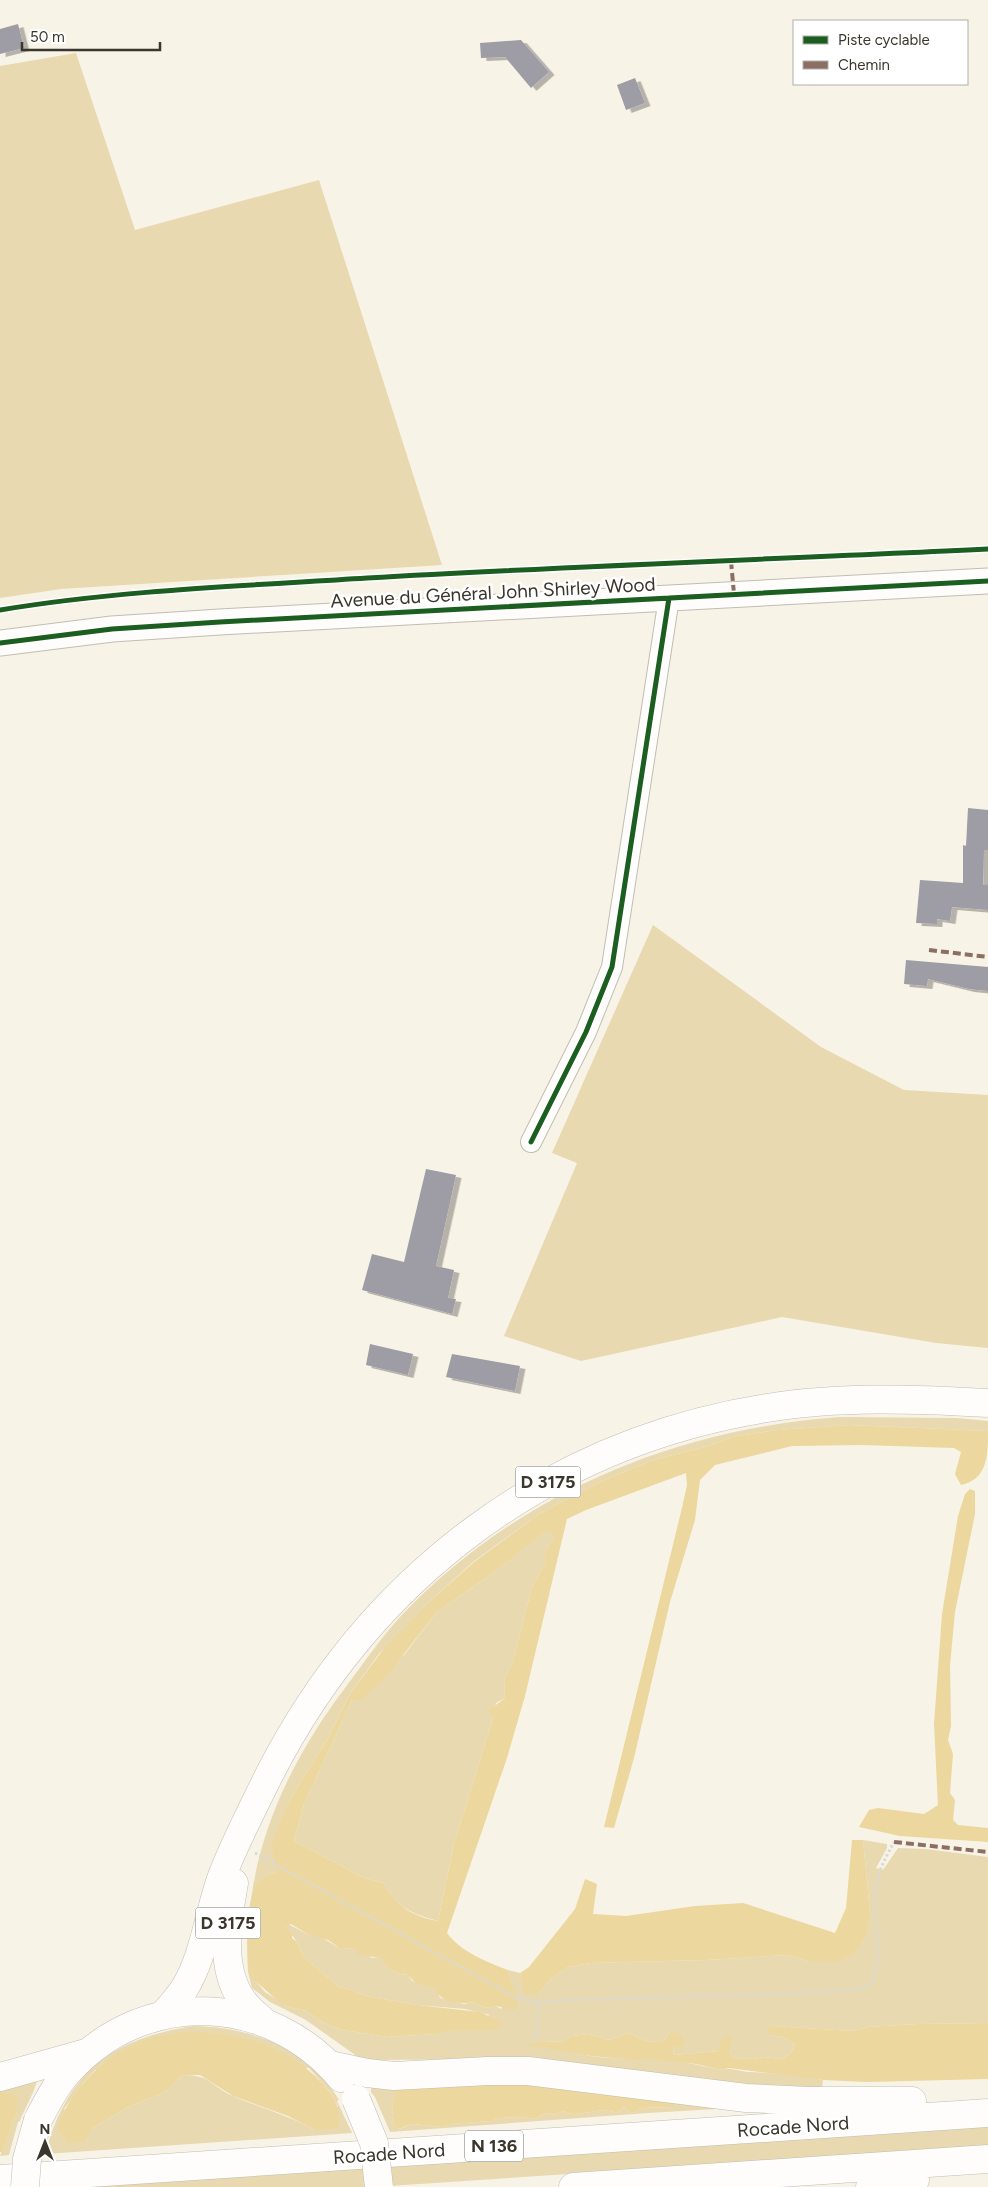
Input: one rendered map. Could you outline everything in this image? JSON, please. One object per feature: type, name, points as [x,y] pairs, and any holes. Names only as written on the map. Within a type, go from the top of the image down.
[{"type":"highway","name":"D 3175","points":[[265,2022],[247,2006],[239,1994],[228,1963],[229,1911],[242,1849],[252,1814],[269,1776],[303,1714],[342,1657],[393,1599],[447,1550],[503,1509],[556,1477],[595,1458],[668,1431],[720,1417],[768,1408],[863,1400],[988,1403]]},
{"type":"highway","points":[[162,2015],[184,1989],[192,1973],[222,1875],[252,1814]]},
{"type":"highway","points":[[25,2187],[27,2159],[38,2120],[51,2095],[68,2072],[88,2052],[119,2032],[162,2015],[188,2011],[214,2011],[240,2015],[265,2022],[296,2038],[330,2065],[356,2099],[374,2143],[379,2187]]},
{"type":"highway","points":[[0,2076],[88,2052]]},
{"type":"highway","points":[[330,2065],[367,2073],[394,2076],[528,2071],[755,2098],[893,2101],[988,2098]]},
{"type":"highway","name":"Rocade Nord","points":[[0,2179],[988,2113]]},
{"type":"highway","points":[[573,2187],[988,2159]]},
{"type":"highway","points":[[870,2187],[988,2173]]},
{"type":"street","name":"Avenue du Général John Shirley Wood","points":[[0,643],[62,634],[194,623],[988,581]]},
{"type":"street","points":[[531,1142],[586,1032],[612,967],[669,598]]},
{"type":"path","points":[[242,1849],[262,1856],[517,1998],[539,2003],[860,1990],[870,1985],[875,1975],[877,1965],[875,1890],[882,1864],[894,1842]]},
{"type":"path","points":[[536,2040],[539,2003]]},
{"type":"shaded area","points":[[76,53],[135,230],[319,180],[442,565],[61,589],[0,598],[0,66]]},
{"type":"shaded area","points":[[653,925],[821,1047],[904,1090],[988,1095],[988,1348],[936,1343],[782,1317],[581,1361],[504,1336],[577,1163],[552,1153]]},
{"type":"shaded area","points":[[839,1417],[957,1418],[988,1421],[988,1431],[849,1425],[777,1430],[732,1437],[709,1446],[653,1460],[602,1481],[539,1514],[473,1562],[430,1601],[379,1654],[351,1692],[327,1740],[289,1801],[278,1871],[260,1880],[251,1900],[263,1843],[273,1815],[284,1788],[312,1736],[386,1634],[400,1617],[445,1574],[494,1536],[546,1503],[601,1476],[658,1453],[717,1436],[777,1424]]},
{"type":"shaded area","points":[[849,1425],[988,1431],[988,1449],[985,1465],[981,1472],[970,1482],[961,1485],[955,1474],[961,1452],[954,1448],[862,1445],[792,1446],[715,1465],[700,1480],[695,1520],[670,1602],[634,1758],[614,1828],[604,1827],[681,1512],[687,1485],[686,1473],[586,1510],[567,1519],[525,1696],[507,1758],[447,1933],[459,1946],[467,1951],[508,1970],[518,2004],[514,2010],[496,2006],[485,2008],[474,2002],[457,2003],[450,2001],[440,1996],[436,1992],[435,1987],[420,1984],[413,1981],[408,1975],[392,1970],[381,1958],[359,1955],[354,1948],[341,1949],[328,1940],[309,1935],[291,1924],[286,1927],[292,1933],[292,1938],[297,1942],[306,1959],[339,1987],[366,1996],[417,2005],[480,2012],[503,2023],[502,2027],[493,2030],[448,2031],[435,2034],[388,2037],[343,2030],[324,2023],[306,2011],[289,2007],[278,2001],[251,1977],[248,1972],[247,1937],[249,1910],[251,1898],[260,1880],[278,1871],[271,1845],[289,1801],[327,1740],[351,1692],[386,1646],[430,1601],[474,1562],[539,1514],[602,1481],[653,1460],[709,1446],[732,1437],[777,1430]],"holes":[[[553,1532],[553,1538],[545,1552],[545,1563],[532,1587],[513,1661],[504,1681],[505,1698],[488,1711],[493,1718],[454,1844],[438,1921],[420,1916],[400,1904],[384,1883],[364,1878],[294,1841],[304,1804],[352,1700],[361,1700],[385,1678],[437,1612],[500,1568],[543,1533]]]},
{"type":"shaded area","points":[[970,1489],[975,1491],[975,1514],[955,1612],[950,1665],[951,1726],[948,1740],[953,1754],[950,1793],[955,1800],[953,1820],[958,1825],[988,1828],[988,1842],[900,1836],[859,1827],[869,1810],[878,1808],[924,1814],[938,1805],[934,1724],[942,1614],[958,1516],[965,1494]]},
{"type":"shaded area","points":[[543,1532],[553,1532],[553,1538],[545,1552],[545,1563],[532,1587],[513,1661],[504,1681],[505,1698],[496,1703],[454,1844],[438,1921],[406,1909],[389,1892],[384,1883],[364,1878],[294,1841],[304,1804],[352,1700],[404,1655],[437,1612],[500,1568]]},
{"type":"shaded area","points":[[852,1840],[863,1840],[870,1912],[866,1935],[855,1953],[839,1962],[808,1961],[787,1955],[707,1960],[590,1963],[568,1967],[551,1979],[538,1994],[524,1994],[520,1973],[529,1967],[575,1909],[585,1879],[597,1884],[593,1914],[626,1916],[695,1906],[743,1903],[835,1933],[846,1908]]},
{"type":"shaded area","points":[[863,1840],[887,1844],[887,1848],[876,1868],[883,1870],[898,1848],[926,1849],[988,1857],[988,2023],[918,2024],[868,2027],[853,2031],[772,2026],[770,2035],[783,2037],[795,2044],[790,2054],[782,2059],[764,2057],[753,2059],[733,2058],[729,2050],[674,2055],[673,2050],[675,2047],[683,2047],[670,2033],[662,2042],[645,2040],[630,2033],[609,2040],[589,2034],[572,2036],[562,2042],[543,2041],[568,2051],[594,2056],[622,2059],[658,2059],[722,2070],[732,2069],[814,2078],[823,2080],[822,2088],[761,2086],[523,2059],[373,2060],[358,2057],[306,2020],[270,2002],[252,1988],[248,1972],[265,1992],[289,2007],[306,2011],[324,2023],[343,2030],[388,2037],[435,2034],[490,2015],[465,2009],[417,2005],[366,1996],[339,1987],[306,1959],[286,1927],[288,1924],[309,1935],[319,1936],[341,1949],[354,1948],[372,1958],[381,1957],[389,1968],[408,1975],[412,1981],[435,1987],[440,1998],[464,2004],[474,2002],[485,2008],[496,2006],[501,2009],[512,1986],[508,1970],[520,1973],[525,1994],[538,1994],[551,1979],[568,1967],[590,1963],[707,1960],[787,1955],[808,1961],[870,1912]]},
{"type":"shaded area","points":[[988,2023],[988,2079],[868,2082],[823,2080],[729,2068],[722,2070],[696,2064],[648,2059],[636,2060],[591,2056],[526,2045],[543,2041],[562,2042],[572,2036],[589,2034],[609,2040],[630,2033],[645,2040],[662,2042],[670,2033],[676,2032],[682,2037],[684,2042],[683,2047],[675,2047],[673,2050],[674,2055],[718,2051],[722,2038],[729,2036],[732,2039],[729,2050],[733,2058],[753,2059],[764,2057],[782,2059],[790,2054],[795,2044],[783,2037],[770,2035],[767,2029],[772,2026],[853,2031],[868,2027],[918,2024]]},
{"type":"shaded area","points":[[193,2026],[215,2027],[257,2036],[276,2044],[294,2054],[326,2082],[339,2100],[337,2101],[352,2133],[45,2154],[54,2126],[66,2102],[80,2081],[96,2064],[115,2051],[138,2040]],"holes":[[[309,2068],[330,2092],[338,2106],[315,2130],[285,2116],[235,2097],[206,2079],[183,2075],[165,2092],[128,2107],[91,2129],[64,2109],[95,2070]]]},
{"type":"shaded area","points":[[184,2032],[222,2034],[241,2038],[260,2043],[294,2059],[323,2084],[331,2094],[337,2104],[339,2115],[338,2128],[315,2130],[288,2116],[233,2096],[200,2075],[183,2075],[165,2092],[128,2107],[91,2129],[84,2142],[68,2143],[57,2128],[72,2098],[94,2071],[108,2060],[137,2043]]},
{"type":"shaded area","points":[[37,2078],[33,2093],[18,2122],[9,2155],[0,2156],[17,2111],[17,2096],[0,2092],[0,2086]]},
{"type":"shaded area","points":[[474,2079],[538,2081],[777,2108],[781,2110],[717,2109],[390,2132],[371,2092],[375,2084]],"holes":[[[489,2082],[539,2084],[574,2091],[623,2093],[673,2100],[679,2103],[674,2107],[640,2108],[636,2112],[630,2113],[624,2107],[616,2113],[602,2111],[575,2114],[563,2111],[555,2115],[545,2113],[536,2119],[523,2117],[500,2118],[491,2121],[450,2124],[443,2127],[412,2124],[399,2129],[394,2125],[392,2106],[399,2087]]]},
{"type":"shaded area","points":[[512,2082],[680,2103],[674,2107],[640,2108],[636,2112],[630,2113],[624,2107],[616,2113],[602,2111],[575,2114],[563,2111],[555,2115],[545,2113],[536,2119],[523,2117],[500,2118],[491,2121],[451,2124],[443,2127],[412,2124],[398,2129],[394,2125],[392,2106],[398,2087]]},
{"type":"shaded area","points":[[0,2092],[17,2095],[17,2111],[2,2152],[0,2152]]},
{"type":"shaded area","points":[[988,2125],[988,2146],[374,2187],[82,2187]]},
{"type":"building","points":[[18,24],[24,48],[0,54],[0,29]]},
{"type":"building","points":[[521,40],[549,72],[531,88],[505,57],[481,58],[480,43]]},
{"type":"building","points":[[635,78],[645,103],[626,110],[617,85]]},
{"type":"building","points":[[968,808],[988,810],[988,850],[984,850],[983,885],[988,885],[988,910],[952,907],[950,921],[937,919],[937,924],[916,923],[920,880],[963,883],[963,845],[966,846]]},
{"type":"building","points":[[906,960],[988,967],[988,991],[969,989],[928,979],[927,986],[904,984]]},
{"type":"building","points":[[426,1169],[456,1175],[436,1266],[454,1270],[448,1298],[456,1299],[452,1314],[362,1290],[372,1254],[404,1262]]},
{"type":"building","points":[[370,1344],[413,1354],[408,1375],[366,1365]]},
{"type":"building","points":[[452,1354],[520,1366],[515,1391],[446,1377]]},
{"type":"marked path","points":[[731,561],[734,594]]},
{"type":"marked path","points":[[929,950],[988,957]]},
{"type":"marked path","points":[[894,1842],[988,1852]]},
{"type":"cycle path","points":[[0,610],[137,593],[229,586],[522,570],[988,549]]},
{"type":"cycle path","points":[[0,643],[112,629],[220,622],[988,581]]},
{"type":"cycle path","points":[[531,1142],[586,1032],[612,967],[669,598]]}]
